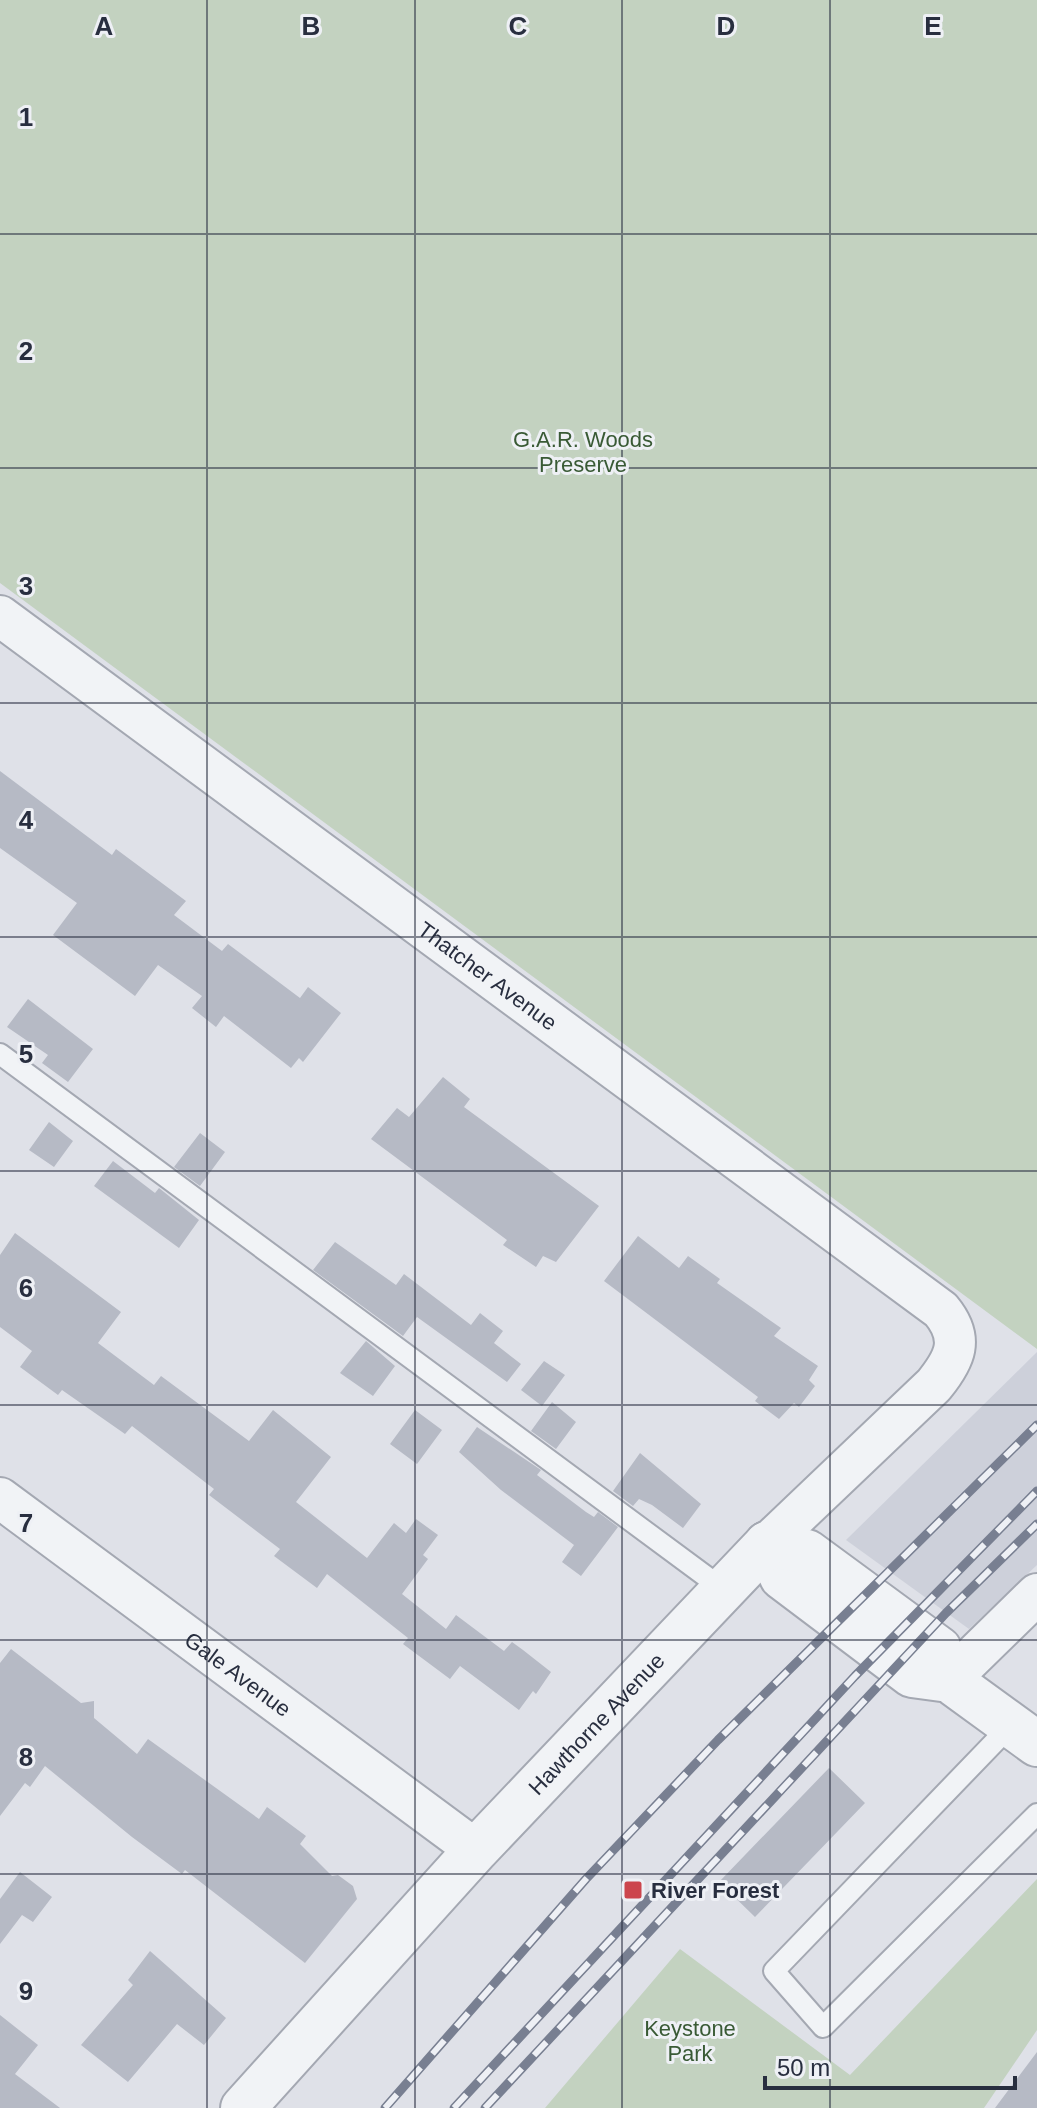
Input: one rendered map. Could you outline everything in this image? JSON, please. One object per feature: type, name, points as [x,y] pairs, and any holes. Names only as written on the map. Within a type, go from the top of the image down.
[{"type":"street","name":"Thatcher Avenue","points":[[4,628],[941,1310],[953,1325],[955,1348]]},
{"type":"street","name":"Hawthorne Avenue","points":[[243,2108],[476,1850],[723,1589],[934,1385],[950,1365],[955,1348]]},
{"type":"street","name":"Gale Avenue","points":[[0,1498],[476,1850]]},
{"type":"street","points":[[767,1544],[807,1552],[939,1649],[949,1680],[1028,1732]]},
{"type":"street","points":[[949,1680],[1037,1594]]},
{"type":"lane","points":[[0,1054],[723,1589]]},
{"type":"lane","points":[[1028,1732],[774,1971],[823,2027],[1037,1814]]},
{"type":"shaded area","points":[[1037,1352],[1037,1565],[969,1629],[846,1540]]},
{"type":"green space","name":"G.A.R. Woods Preserve","points":[[0,0],[1037,0],[1037,1349],[0,583]]},
{"type":"green space","name":"Keystone Park","points":[[1037,1879],[1037,2030],[984,2108],[545,2108],[680,1949],[850,2075]]},
{"type":"building","points":[[0,771],[112,855],[116,849],[186,901],[174,915],[222,951],[228,944],[300,998],[308,987],[341,1013],[303,1062],[299,1058],[291,1068],[224,1016],[216,1027],[192,1008],[202,996],[158,965],[135,996],[53,935],[77,903],[0,848]]},
{"type":"building","points":[[28,999],[93,1049],[68,1082],[42,1063],[48,1055],[7,1027]]},
{"type":"building","points":[[443,1077],[470,1099],[464,1107],[599,1206],[556,1262],[543,1256],[536,1267],[503,1245],[507,1240],[371,1139],[397,1108],[409,1117]]},
{"type":"building","points":[[49,1122],[73,1141],[54,1167],[29,1150]]},
{"type":"building","points":[[200,1133],[225,1152],[200,1186],[174,1167]]},
{"type":"building","points":[[113,1161],[155,1193],[159,1188],[199,1220],[179,1248],[94,1186]]},
{"type":"building","points":[[15,1233],[121,1312],[98,1343],[154,1385],[161,1376],[249,1441],[273,1410],[331,1457],[296,1502],[367,1558],[394,1523],[406,1533],[416,1519],[438,1535],[423,1555],[428,1559],[402,1594],[446,1629],[456,1615],[504,1651],[512,1642],[523,1650],[551,1672],[536,1694],[533,1691],[519,1710],[460,1666],[450,1679],[403,1644],[408,1638],[327,1574],[317,1588],[274,1556],[280,1549],[209,1495],[214,1489],[132,1426],[125,1434],[62,1390],[58,1395],[20,1367],[32,1351],[0,1327],[0,1255]]},
{"type":"building","points":[[638,1236],[679,1268],[688,1256],[720,1279],[717,1283],[781,1328],[774,1336],[818,1366],[809,1380],[815,1386],[799,1407],[794,1403],[779,1419],[755,1401],[758,1397],[604,1281]]},
{"type":"building","points":[[335,1242],[396,1285],[404,1274],[471,1325],[480,1313],[503,1331],[494,1343],[521,1364],[507,1382],[417,1317],[403,1336],[313,1270]]},
{"type":"building","points":[[366,1341],[395,1366],[373,1396],[340,1373]]},
{"type":"building","points":[[544,1361],[565,1375],[542,1406],[521,1390]]},
{"type":"building","points":[[552,1402],[576,1422],[556,1449],[531,1431]]},
{"type":"building","points":[[415,1410],[442,1430],[417,1464],[390,1444]]},
{"type":"building","points":[[477,1427],[541,1470],[537,1475],[586,1512],[594,1517],[598,1512],[618,1527],[581,1576],[562,1562],[574,1545],[501,1490],[459,1452]]},
{"type":"building","points":[[640,1453],[701,1504],[683,1528],[652,1505],[639,1499],[633,1506],[613,1491]]},
{"type":"building","points":[[11,1649],[81,1703],[94,1701],[94,1718],[137,1754],[148,1739],[259,1819],[267,1807],[306,1836],[300,1844],[332,1876],[338,1875],[353,1886],[357,1899],[305,1963],[185,1870],[182,1874],[132,1837],[45,1766],[30,1787],[25,1783],[0,1816],[0,1663]]},
{"type":"building","name":"River Forest","points":[[829,1768],[865,1803],[755,1917],[719,1882]]},
{"type":"building","points":[[20,1872],[52,1897],[33,1922],[22,1915],[0,1944],[0,1899]]},
{"type":"building","points":[[150,1951],[226,2018],[204,2045],[177,2024],[128,2082],[81,2045],[133,1985],[128,1980]]},
{"type":"building","points":[[0,2015],[38,2045],[15,2074],[60,2108],[0,2108]]},
{"type":"building","points":[[1037,2052],[1037,2108],[995,2108]]},
{"type":"railway","points":[[385,2108],[586,1879],[718,1740],[1037,1425]]},
{"type":"railway","points":[[454,2108],[855,1676],[1037,1491]]},
{"type":"railway","points":[[485,2108],[946,1613],[1037,1524]]},
{"type":"place","name":"River Forest","points":[[633,1890]]}]
